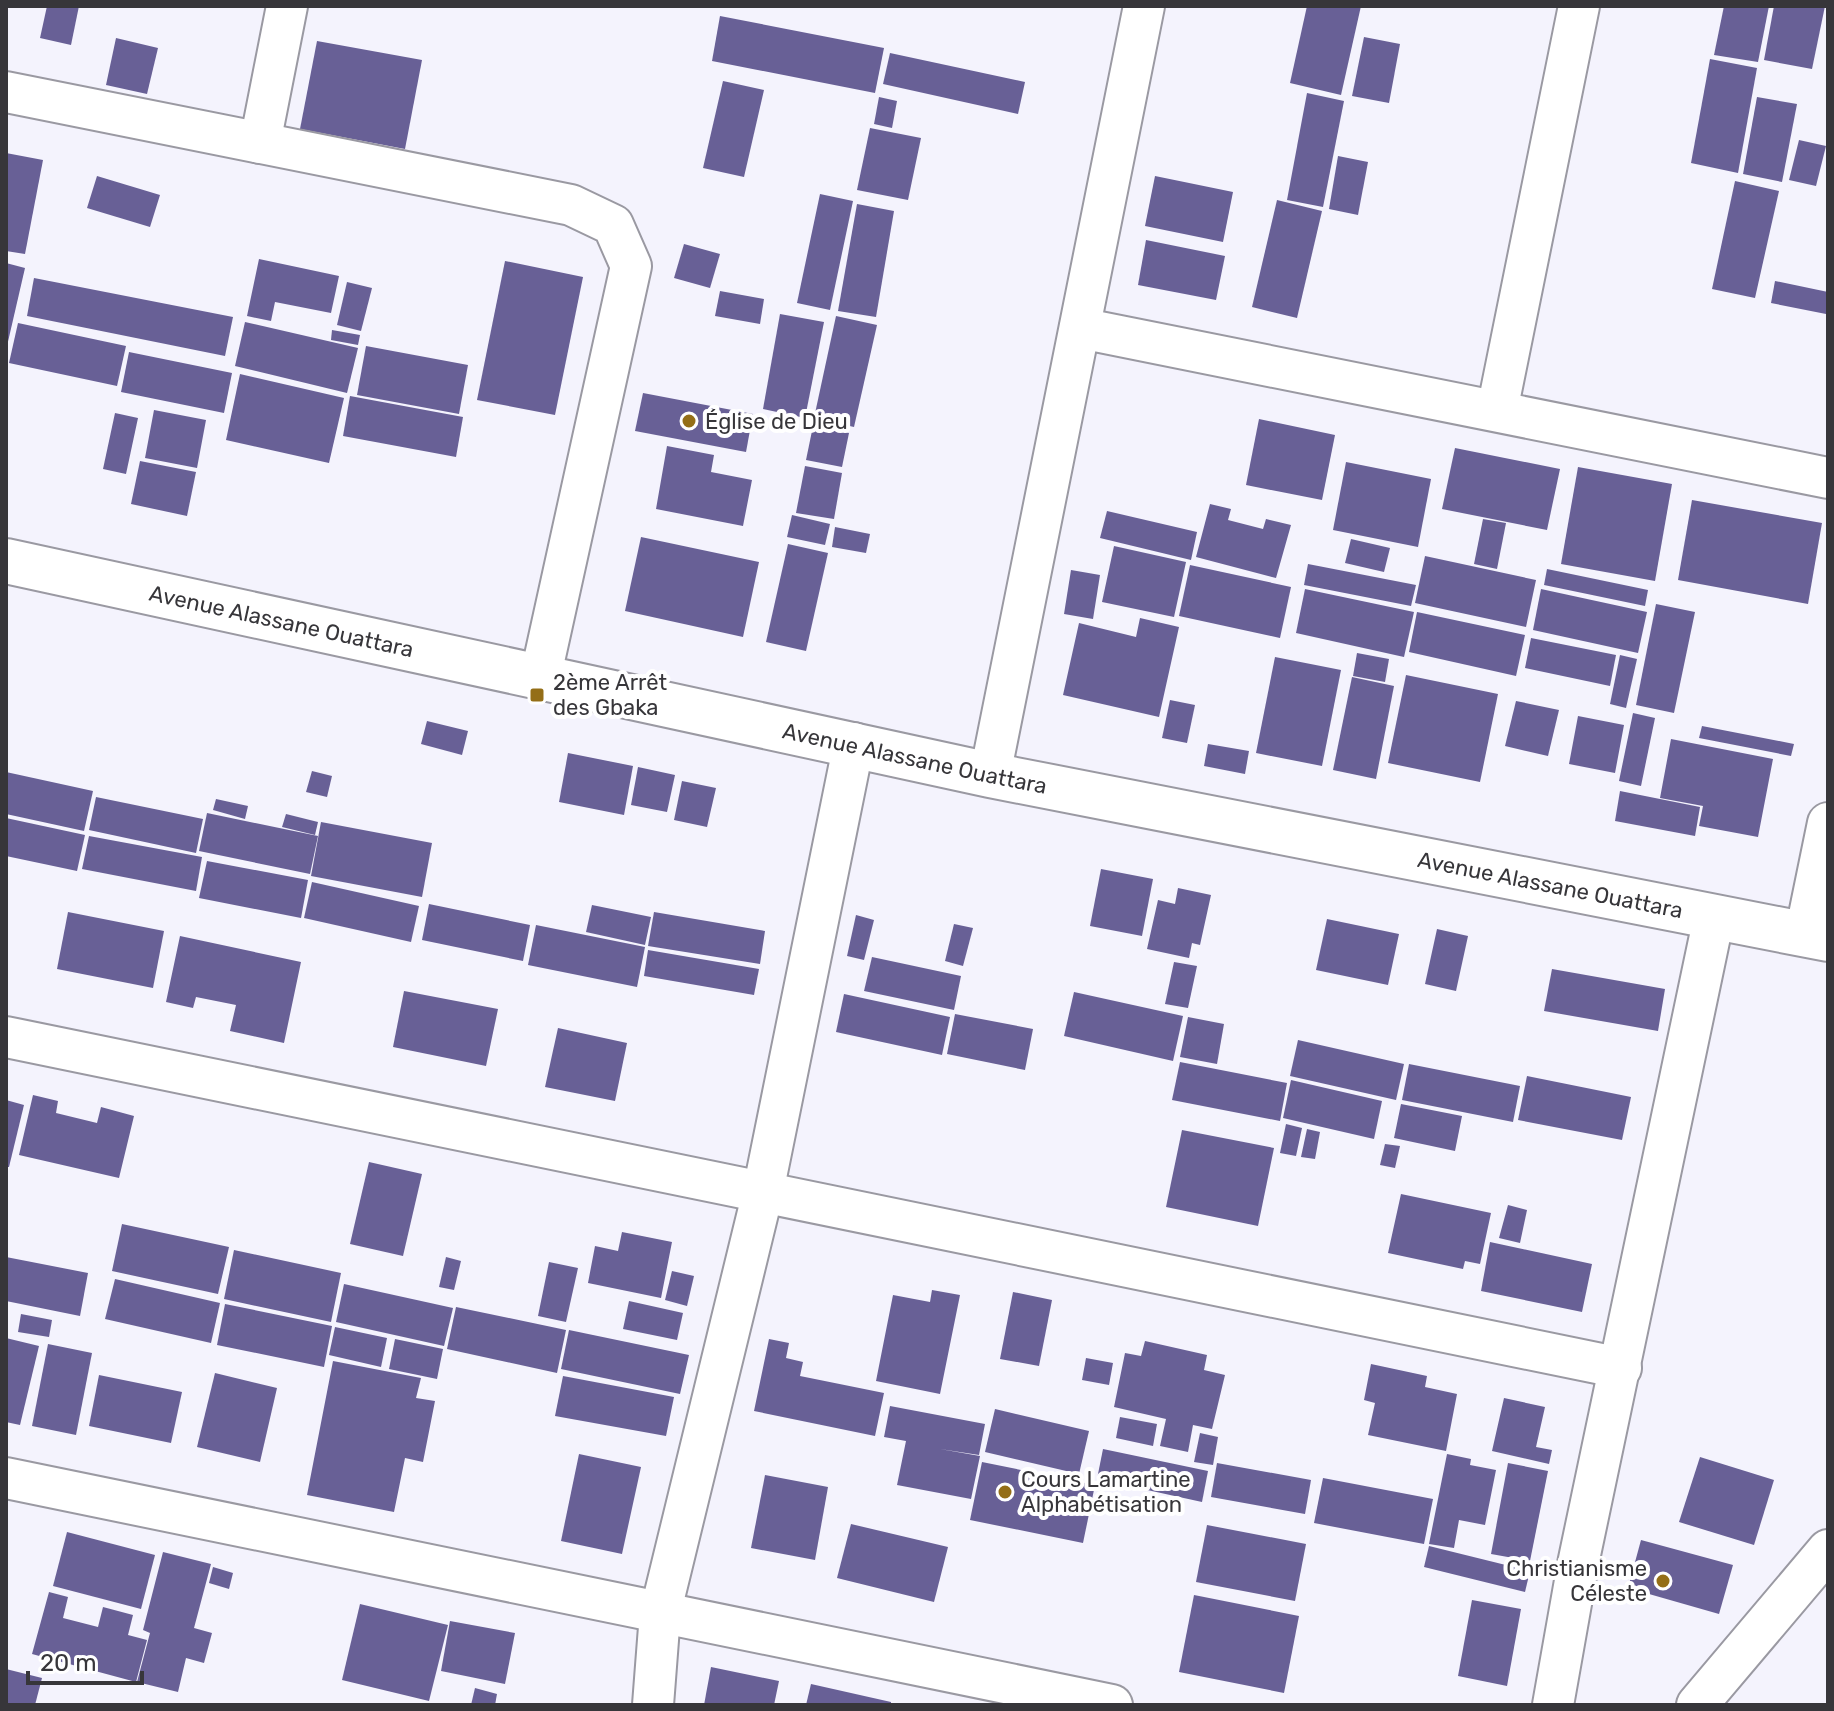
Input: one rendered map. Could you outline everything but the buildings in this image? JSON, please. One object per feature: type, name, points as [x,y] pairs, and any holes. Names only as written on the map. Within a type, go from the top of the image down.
[{"type":"street","points":[[260,143],[287,6]]},
{"type":"street","points":[[990,775],[1144,6]]},
{"type":"street","points":[[1497,411],[1579,6]]},
{"type":"street","points":[[6,92],[571,205],[613,225],[631,266],[540,679]]},
{"type":"street","points":[[1080,328],[1828,478]]},
{"type":"street","name":"Avenue Alassane Ouattara","points":[[6,561],[990,775],[1816,937]]},
{"type":"street","points":[[653,1705],[660,1614],[763,1192],[854,743]]},
{"type":"street","points":[[1816,937],[1828,823]]},
{"type":"street","points":[[1553,1705],[1578,1564],[1714,917]]},
{"type":"street","points":[[6,1037],[1621,1368]]},
{"type":"street","points":[[6,1478],[1112,1705]]},
{"type":"street","points":[[1697,1705],[1828,1550]]},
{"type":"place","name":"Église de Dieu","points":[[689,421]]},
{"type":"place","name":"2ème Arrêt des Gbaka","points":[[537,695]]},
{"type":"place","name":"Cours Lamartine Alphabétisation","points":[[1005,1492]]},
{"type":"place","name":"Christianisme Céleste","points":[[1663,1581]]}]
